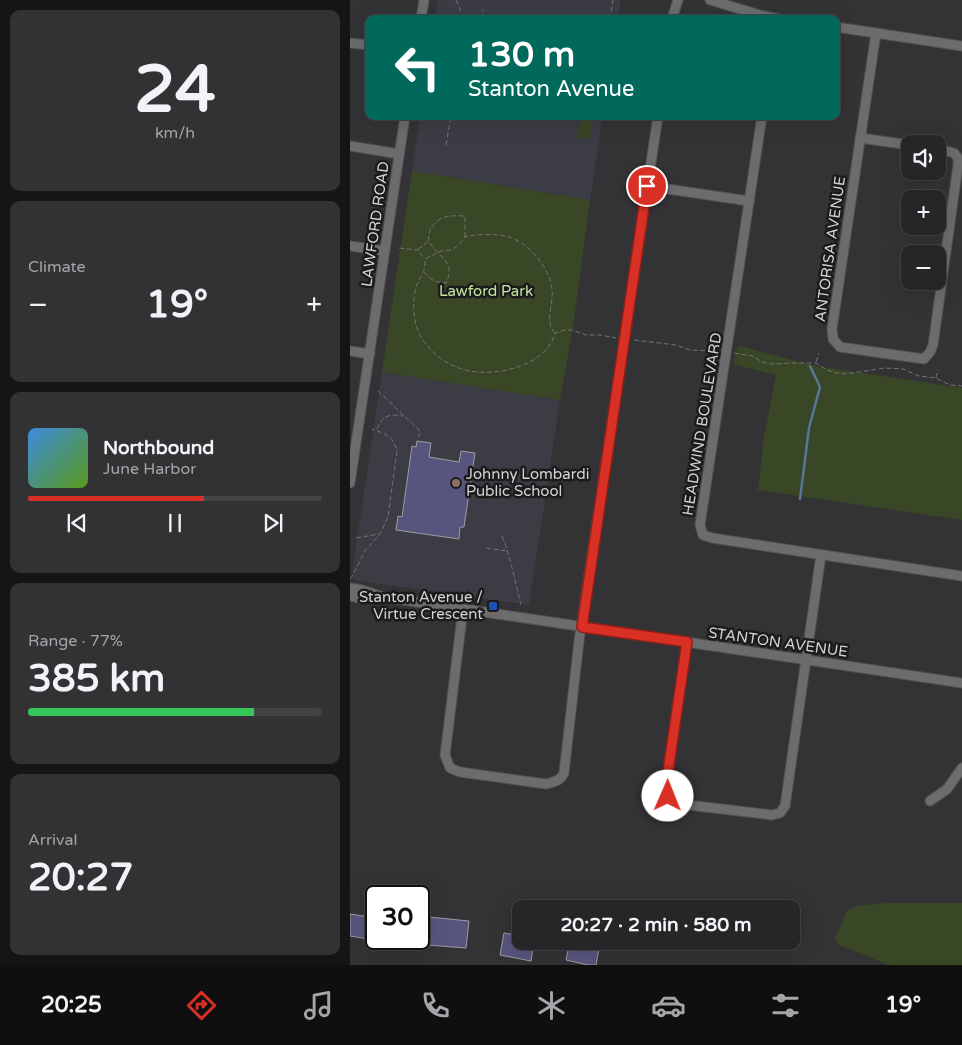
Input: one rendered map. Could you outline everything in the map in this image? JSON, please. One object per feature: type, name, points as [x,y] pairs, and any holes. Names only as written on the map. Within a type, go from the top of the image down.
[{"type":"street","points":[[422,15],[424,0]]},
{"type":"street","points":[[673,15],[678,0]]},
{"type":"street","points":[[710,0],[760,15]]},
{"type":"street","points":[[840,28],[962,46]]},
{"type":"street","name":"ANTORISA AVENUE","points":[[876,33],[832,329],[833,339],[840,347],[924,359],[930,352],[933,345],[958,165],[958,158],[954,153],[946,151]]},
{"type":"street","points":[[350,43],[365,45]]},
{"type":"street","name":"LAWFORD ROAD","points":[[350,483],[404,120]]},
{"type":"street","points":[[463,609],[445,755],[450,768],[460,772],[546,784],[557,781],[564,773],[582,627],[657,120]]},
{"type":"street","name":"HEADWIND BOULEVARD","points":[[761,120],[700,525],[703,535],[712,538],[962,576]]},
{"type":"street","points":[[860,138],[901,144]]},
{"type":"street","points":[[350,146],[399,154]]},
{"type":"street","points":[[647,186],[749,200]]},
{"type":"street","points":[[350,246],[385,251]]},
{"type":"street","points":[[350,351],[370,354]]},
{"type":"street","points":[[687,642],[666,785],[668,796],[680,804],[772,815],[780,813],[785,806],[821,555]]},
{"type":"street","name":"STANTON AVENUE","points":[[350,588],[383,597],[962,683]]},
{"type":"street","name":"STANTON AVENUE","points":[[350,596],[360,598],[383,597]]},
{"type":"street","points":[[930,801],[947,789],[962,768]]},
{"type":"path","points":[[456,0],[462,15]]},
{"type":"path","points":[[611,15],[613,0]]},
{"type":"path","points":[[482,15],[483,10]]},
{"type":"path","points":[[446,145],[450,120]]},
{"type":"path","points":[[424,272],[430,280],[446,283],[450,271],[449,266],[429,241],[428,234],[438,220],[447,216],[465,216],[467,236]]},
{"type":"path","points":[[418,250],[425,259],[424,272],[419,277],[414,299],[416,327],[426,344],[439,358],[448,364],[474,372],[495,372],[517,367],[533,360],[548,348],[554,340],[555,333],[550,324],[552,299],[550,280],[545,267],[536,255],[519,241],[493,234],[467,236],[459,245],[451,250],[437,253],[425,259]]},
{"type":"path","points":[[399,248],[418,250],[429,241]]},
{"type":"path","points":[[555,333],[572,330],[586,335],[614,337]]},
{"type":"path","points":[[633,340],[676,345],[690,350],[717,351]]},
{"type":"path","points":[[816,363],[818,353]]},
{"type":"path","points":[[736,354],[748,354],[762,362],[772,364],[793,362],[816,363],[827,370],[845,374],[885,368],[903,369],[919,376],[936,378],[950,385],[962,386]]},
{"type":"path","points":[[936,378],[938,370]]},
{"type":"path","points":[[378,391],[419,430],[419,437]]},
{"type":"path","points":[[376,430],[386,416],[404,416]]},
{"type":"path","points":[[350,580],[365,551],[380,534],[388,517],[397,451],[395,443],[390,437],[372,429]]},
{"type":"path","points":[[356,538],[380,534]]},
{"type":"path","points":[[502,536],[508,551],[521,605]]},
{"type":"path","points":[[486,548],[508,551]]},
{"type":"shaded area","points":[[438,0],[621,0],[619,15],[436,15]]},
{"type":"shaded area","points":[[419,120],[602,120],[590,200],[412,171]]},
{"type":"shaded area","name":"Johnny Lombardi Public School","points":[[382,372],[560,400],[529,605],[354,580],[352,573]]},
{"type":"green space","points":[[581,120],[593,120],[590,139],[577,137]]},
{"type":"green space","name":"Lawford Park","points":[[412,171],[590,200],[573,327],[560,400],[382,372]]},
{"type":"green space","points":[[738,346],[817,366],[962,388],[962,520],[758,490],[764,437],[776,375],[733,364]]},
{"type":"green space","points":[[887,903],[962,903],[962,965],[889,965],[839,945],[835,938],[847,911],[855,906]]},
{"type":"building","points":[[417,441],[431,443],[429,457],[459,462],[461,451],[475,453],[464,527],[460,527],[459,539],[396,530],[398,516],[402,517],[412,446],[416,447]]},
{"type":"building","points":[[350,914],[365,916],[365,938],[350,936]]},
{"type":"building","points":[[430,917],[469,921],[466,948],[430,945]]},
{"type":"building","points":[[504,933],[512,934],[512,950],[533,950],[531,961],[500,955]]},
{"type":"building","points":[[568,950],[599,950],[596,965],[566,960]]},
{"type":"waterway","points":[[800,499],[809,428],[820,387],[810,366]]},
{"type":"place","name":"Johnny Lombardi Public School","points":[[456,483]]},
{"type":"place","name":"Stanton Avenue / Virtue Crescent","points":[[493,606]]},
{"type":"route","points":[[647,186],[582,627],[687,642],[666,785],[668,796]]}]
